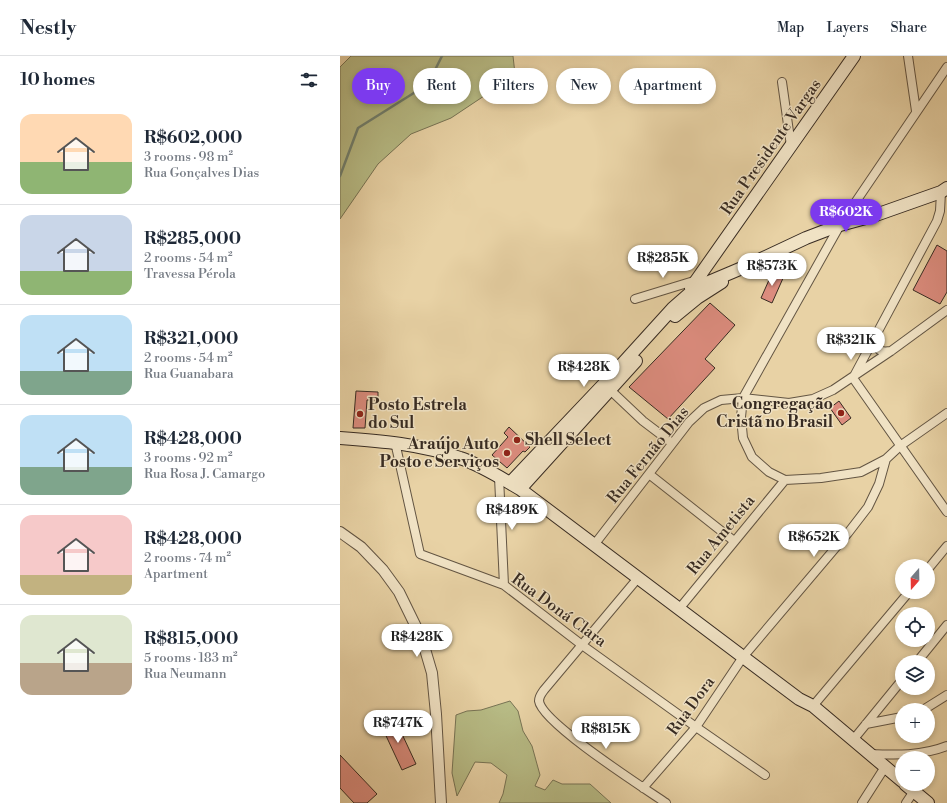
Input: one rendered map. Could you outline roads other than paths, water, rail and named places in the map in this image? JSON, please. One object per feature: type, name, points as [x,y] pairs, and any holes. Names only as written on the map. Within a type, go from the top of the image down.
[{"type":"main road","name":"Rua Presidente Vargas","points":[[702,281],[713,259],[854,56]]},
{"type":"main road","points":[[693,295],[696,287],[702,281],[728,274],[806,238],[840,225],[873,216],[944,190]]},
{"type":"main road","points":[[713,259],[716,270],[728,274]]},
{"type":"main road","points":[[510,483],[607,387],[693,295],[742,268]]},
{"type":"main road","points":[[340,438],[395,442],[439,451],[461,458],[510,483],[799,699],[813,706],[895,775]]},
{"type":"main road","points":[[914,791],[928,803]]},
{"type":"street","points":[[908,56],[916,111]]},
{"type":"street","points":[[947,67],[840,225],[743,398],[741,417],[743,438],[752,457],[769,472],[785,480],[821,478],[861,472],[886,459],[900,446],[947,413]]},
{"type":"street","points":[[782,82],[791,146]]},
{"type":"street","points":[[944,190],[937,221],[852,378],[947,512]]},
{"type":"street","points":[[937,221],[942,217],[947,216]]},
{"type":"street","points":[[635,298],[702,281]]},
{"type":"street","name":"Rua Fernão Dias","points":[[594,545],[688,422],[704,408],[721,400],[743,398],[789,403],[813,399],[833,390],[852,378],[892,351],[947,310]]},
{"type":"street","points":[[874,338],[875,346],[879,350],[885,352],[892,351]]},
{"type":"street","points":[[607,387],[672,443]]},
{"type":"street","name":"Rua Doná Clara","points":[[395,442],[420,554],[504,585],[582,645],[765,775]]},
{"type":"street","name":"Rua Dora","points":[[643,788],[696,727],[743,657],[848,533],[868,507],[880,484],[886,459]]},
{"type":"street","points":[[649,474],[734,542]]},
{"type":"street","name":"Rua Ametista","points":[[679,609],[785,480]]},
{"type":"street","points":[[504,585],[510,483]]},
{"type":"street","points":[[340,532],[361,547],[383,570],[399,592],[422,639],[432,673],[441,803]]},
{"type":"street","points":[[935,561],[947,546]]},
{"type":"street","points":[[638,578],[544,690],[539,701],[542,707],[555,722],[568,734],[666,803]]},
{"type":"street","points":[[813,706],[903,599]]},
{"type":"street","points":[[923,655],[947,625]]},
{"type":"street","points":[[853,740],[895,689]]},
{"type":"street","points":[[934,703],[947,695]]},
{"type":"street","points":[[866,724],[895,718]]},
{"type":"street","points":[[870,754],[902,755],[935,751],[947,746]]},
{"type":"street","points":[[862,803],[885,767]]},
{"type":"street","points":[[906,803],[909,791]]},
{"type":"waterway","points":[[340,176],[358,128],[417,91],[434,72],[442,56]]},
{"type":"place","name":"Congregação Cristã no Brasil","points":[[841,413]]},
{"type":"place","name":"Posto Estrela do Sul","points":[[360,414]]},
{"type":"place","name":"Shell Select","points":[[517,440]]},
{"type":"place","name":"Araújo Auto Posto e Serviços","points":[[507,453]]}]
